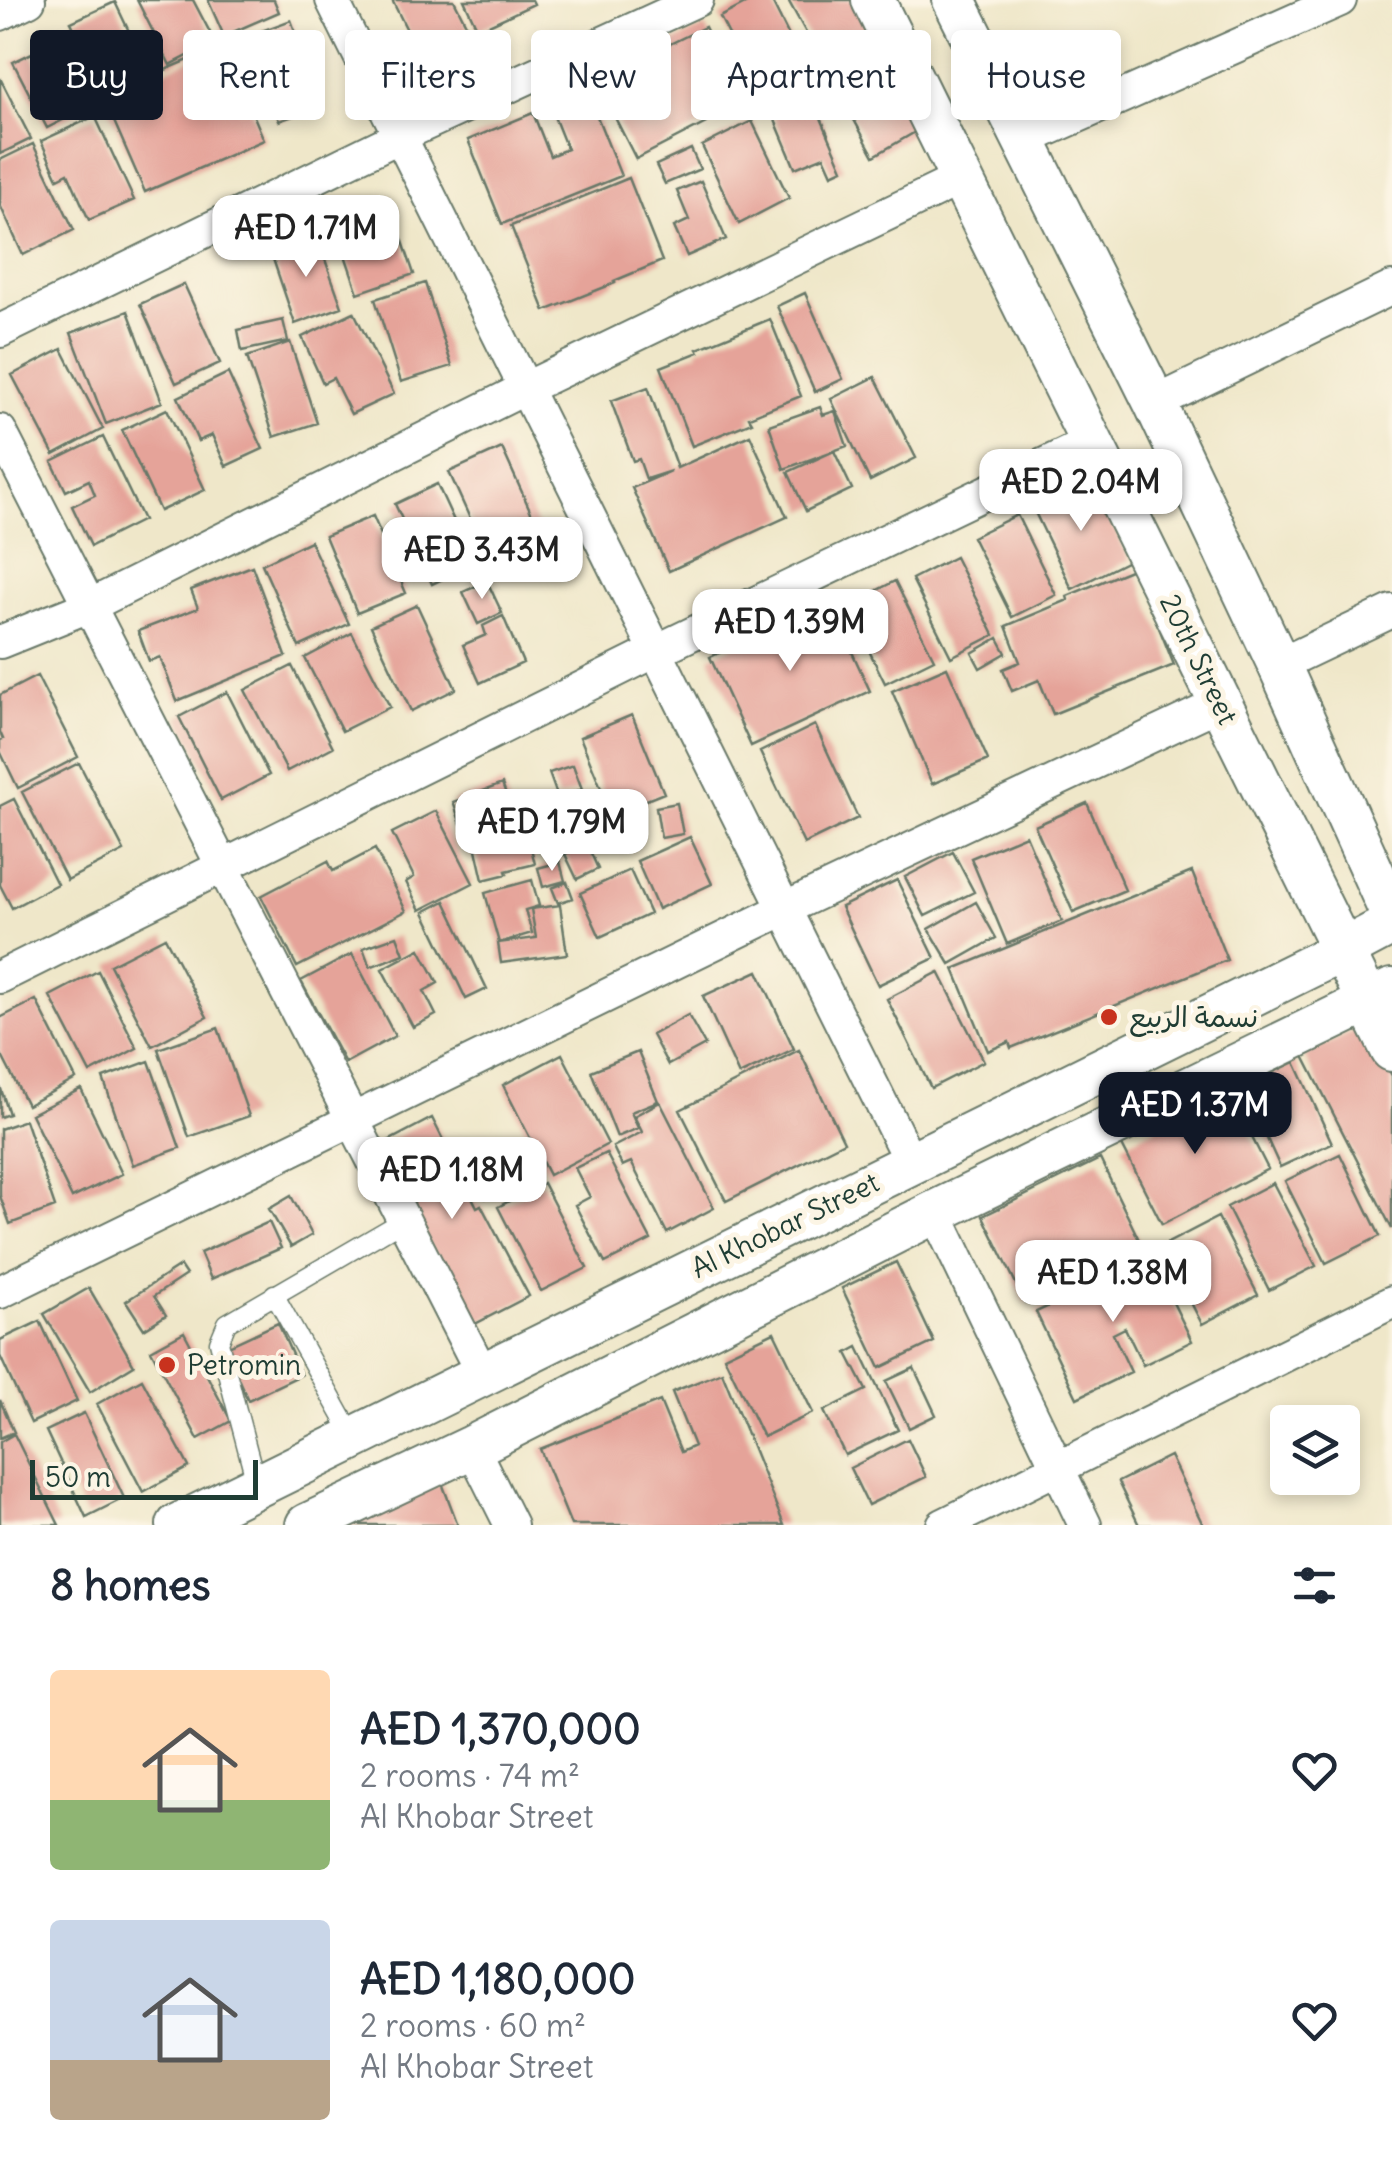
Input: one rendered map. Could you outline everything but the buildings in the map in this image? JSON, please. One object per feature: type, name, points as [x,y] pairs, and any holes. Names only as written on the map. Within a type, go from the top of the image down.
[{"type":"street","points":[[0,14],[29,0]]},
{"type":"street","points":[[332,0],[911,1163]]},
{"type":"street","points":[[0,331],[400,136],[697,0]]},
{"type":"street","name":"20th Street","points":[[873,0],[1343,950],[1380,996],[1392,1050]]},
{"type":"street","points":[[954,0],[1156,402],[1392,915]]},
{"type":"street","points":[[1024,140],[1340,0]]},
{"type":"street","points":[[0,642],[90,606],[526,388],[962,178]]},
{"type":"street","points":[[1156,402],[1392,288]]},
{"type":"street","points":[[0,431],[483,1375]]},
{"type":"street","points":[[0,978],[656,651],[1091,442]]},
{"type":"street","points":[[1278,664],[1392,611]]},
{"type":"street","points":[[0,1292],[784,908],[1221,703]]},
{"type":"street","name":"Al Khobar Street","points":[[178,1525],[1392,924]]},
{"type":"street","name":"Al Khobar Street","points":[[306,1525],[472,1447],[935,1212],[1380,996]]},
{"type":"street","points":[[935,1212],[1086,1525]]},
{"type":"street","points":[[943,1525],[1392,1302]]},
{"type":"street","points":[[472,1447],[510,1525]]},
{"type":"lane","points":[[257,1486],[219,1342],[227,1323],[404,1220]]},
{"type":"lane","points":[[274,1294],[354,1438]]},
{"type":"place","name":"نسمة الربيع","points":[[1109,1017]]},
{"type":"place","name":"Petromin","points":[[167,1365]]}]
